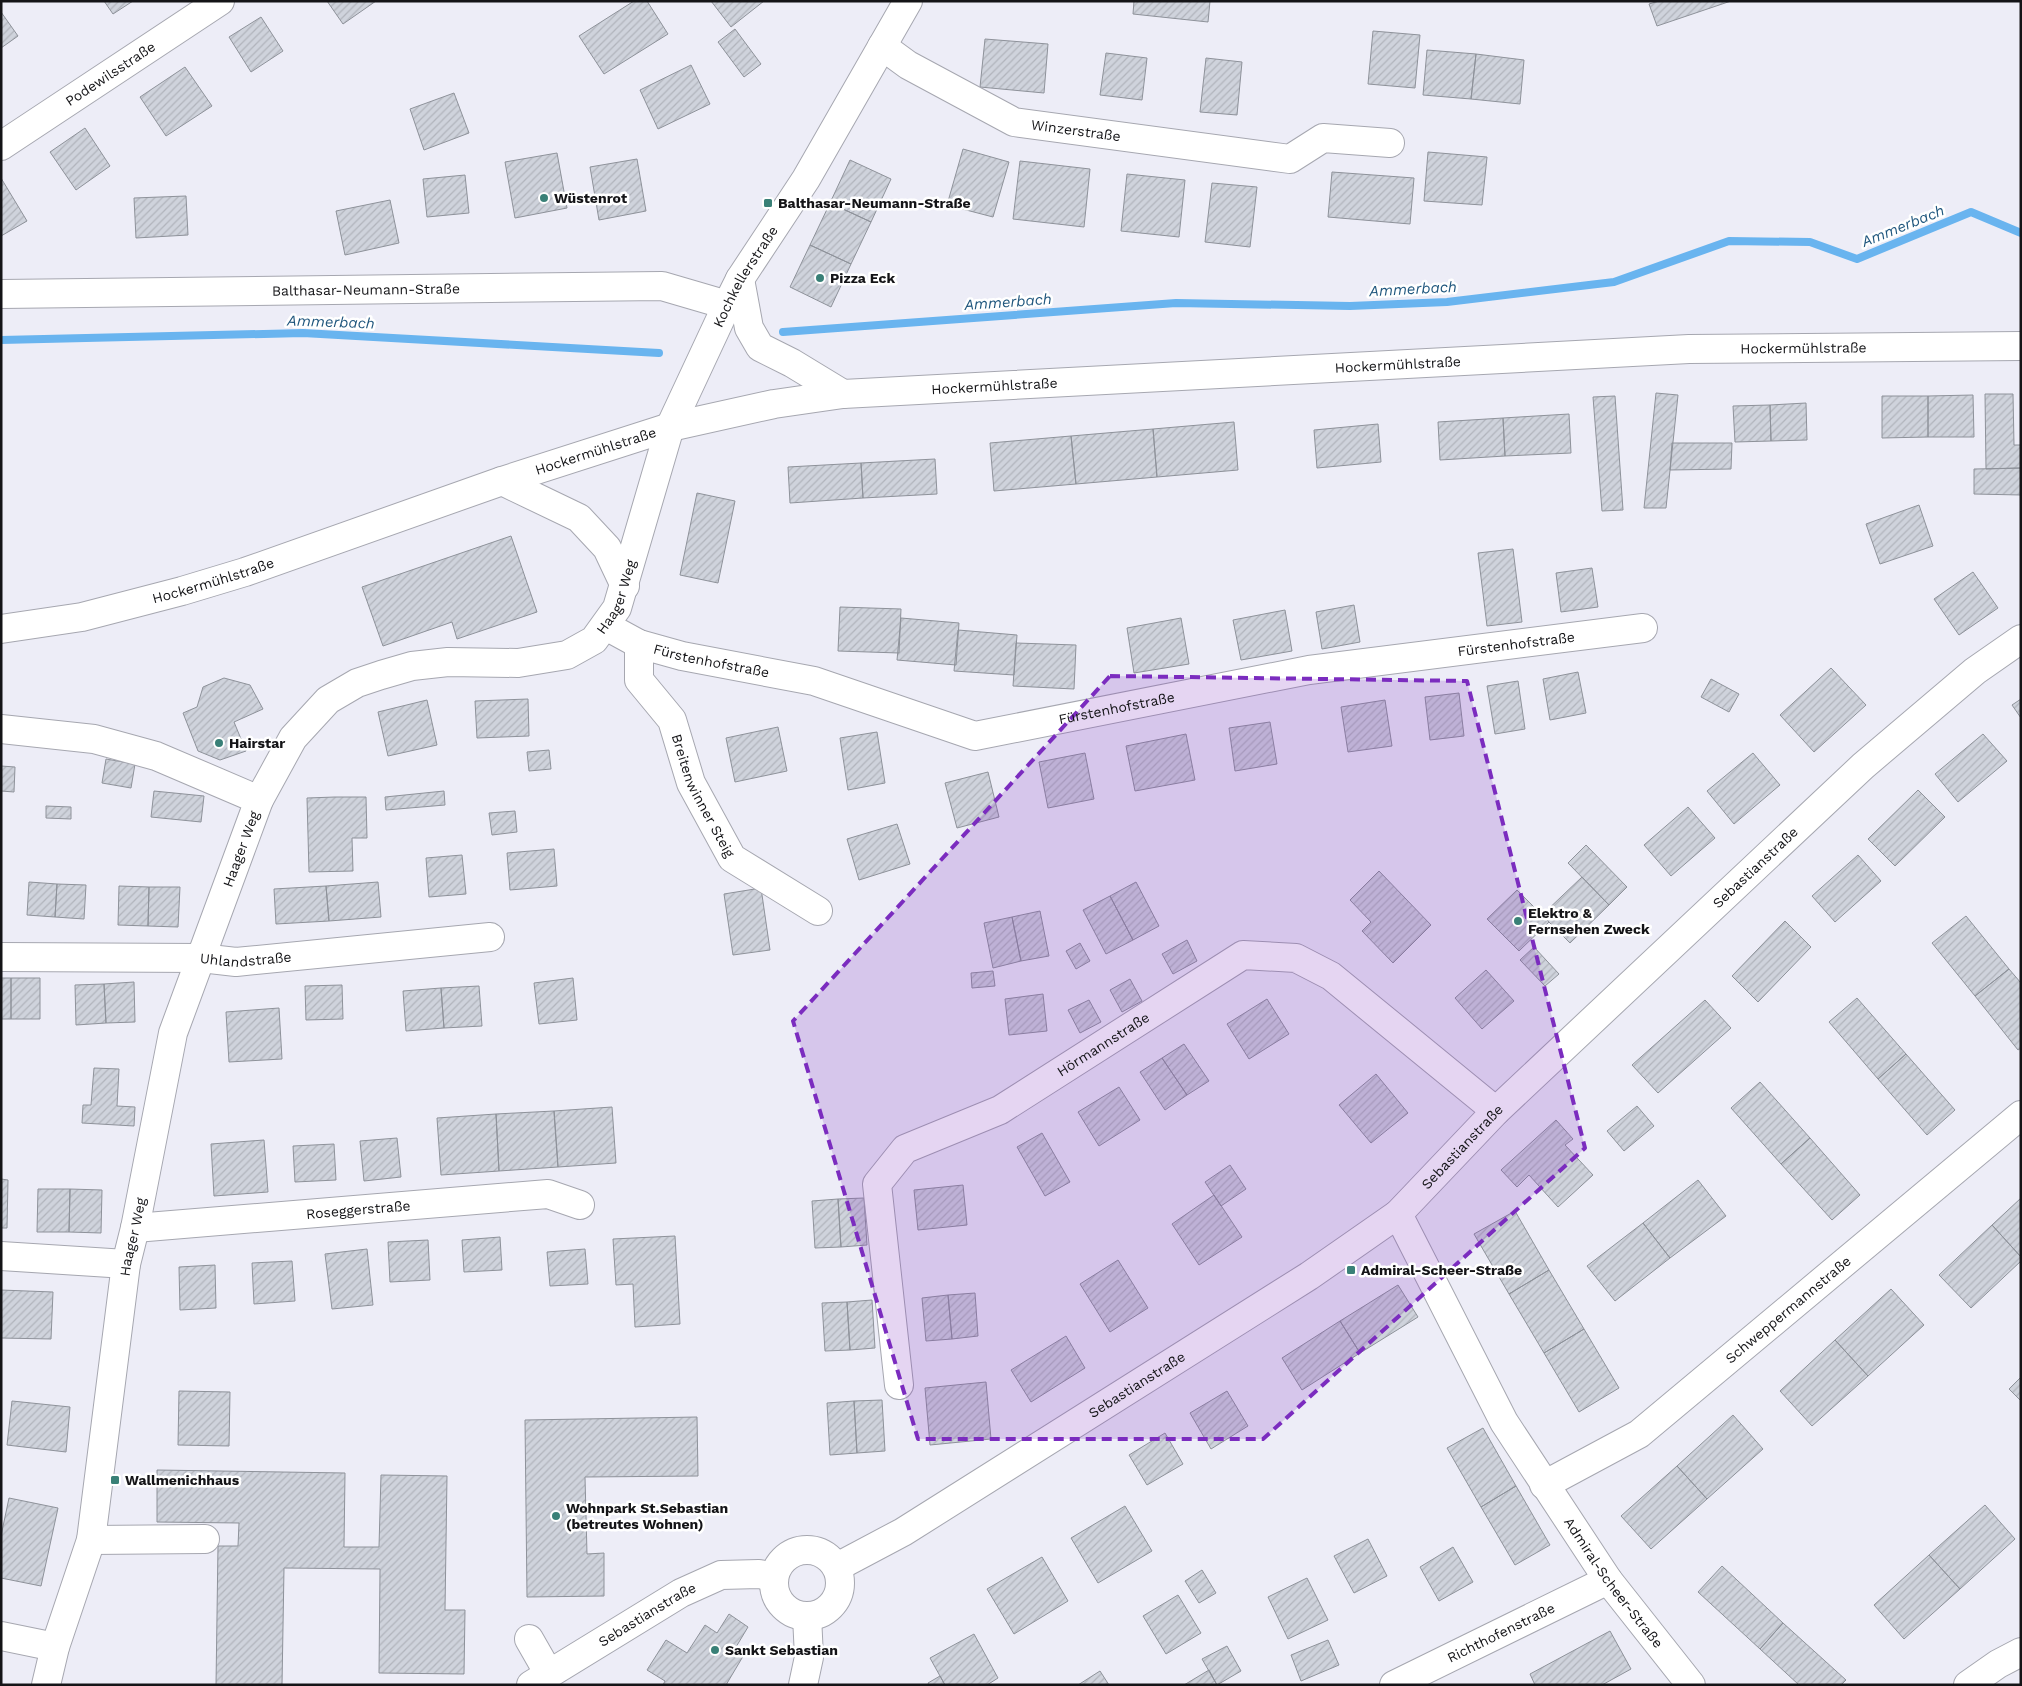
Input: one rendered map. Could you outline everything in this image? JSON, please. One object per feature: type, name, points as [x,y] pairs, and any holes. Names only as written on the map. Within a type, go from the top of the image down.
[{"type":"street","name":"Podewilsstraße","points":[[1,146],[220,1]]},
{"type":"street","name":"Kochkellerstraße","points":[[670,427],[740,279],[806,179],[908,1]]},
{"type":"street","name":"Winzerstraße","points":[[882,46],[908,65],[1014,122],[1290,159],[1323,138],[1390,143]]},
{"type":"street","points":[[740,279],[749,328],[760,347],[792,363],[843,394]]},
{"type":"street","name":"Balthasar-Neumann-Straße","points":[[1,294],[662,286],[727,305]]},
{"type":"street","name":"Hockermühlstraße","points":[[1,629],[82,617],[182,591],[245,572],[502,481],[670,427],[774,404],[843,394],[1679,350],[2021,346]]},
{"type":"street","name":"Haager Weg","points":[[46,1685],[55,1647],[91,1540],[126,1264],[136,1228],[173,1033],[259,800],[293,738],[328,700],[357,684],[412,666],[448,662],[518,663],[567,655],[594,640],[606,626],[617,608],[625,586],[670,427]]},
{"type":"street","points":[[502,481],[579,518],[607,548],[625,586]]},
{"type":"street","name":"Fürstenhofstraße","points":[[606,626],[639,644],[682,656],[814,681],[975,736],[1309,670],[1643,628]]},
{"type":"street","name":"Sebastianstraße","points":[[837,1567],[928,1516],[1309,1276],[1398,1214],[1496,1111],[1863,766],[1975,671],[2021,638]]},
{"type":"street","name":"Breitenwinner Steig","points":[[639,644],[639,680],[672,720],[691,783],[732,858],[818,911]]},
{"type":"street","name":"Haager Weg","points":[[1,729],[103,741],[156,756],[259,800]]},
{"type":"street","name":"Uhlandstraße","points":[[1,957],[201,958],[236,962],[490,937]]},
{"type":"street","name":"Hörmannstraße","points":[[899,1385],[877,1184],[905,1149],[1000,1110],[1243,955],[1296,958],[1331,976],[1496,1111]]},
{"type":"street","name":"Schweppermannstraße","points":[[1544,1485],[1638,1434],[2021,1115]]},
{"type":"street","name":"Roseggerstraße","points":[[136,1228],[548,1194],[580,1204]]},
{"type":"street","name":"Admiral-Scheer-Straße","points":[[1398,1214],[1504,1422],[1608,1580],[1691,1685]]},
{"type":"street","points":[[1,1256],[126,1264]]},
{"type":"street","points":[[91,1540],[205,1539]]},
{"type":"street","points":[[801,1550],[821,1552],[830,1558],[837,1567],[841,1584],[836,1601],[821,1614],[808,1616],[792,1613],[777,1598],[774,1577],[784,1559],[801,1550]]},
{"type":"street","name":"Sebastianstraße","points":[[540,1679],[681,1593],[720,1575],[759,1574],[774,1577]]},
{"type":"street","name":"Richthofenstraße","points":[[1394,1685],[1608,1580]]},
{"type":"street","points":[[803,1685],[810,1657],[808,1616]]},
{"type":"street","points":[[1,1636],[55,1647]]},
{"type":"street","points":[[529,1640],[540,1679]]},
{"type":"street","points":[[1968,1685],[1998,1664],[2021,1652]]},
{"type":"highlighted area","points":[[1110,676],[1467,681],[1585,1148],[1263,1439],[918,1439],[793,1021]]},
{"type":"building","points":[[104,1],[133,1],[113,14]]},
{"type":"building","points":[[327,1],[376,1],[343,24]]},
{"type":"building","points":[[634,1],[647,1],[668,34],[604,74],[579,36]]},
{"type":"building","points":[[711,1],[764,1],[731,27]]},
{"type":"building","points":[[1134,1],[1210,1],[1208,22],[1133,14]]},
{"type":"building","points":[[1659,1],[1731,1],[1657,26],[1649,4]]},
{"type":"building","points":[[1,12],[18,36],[1,48]]},
{"type":"building","points":[[261,17],[283,51],[251,72],[229,37]]},
{"type":"building","points":[[735,29],[761,64],[744,77],[718,42]]},
{"type":"building","points":[[1373,31],[1420,35],[1415,88],[1368,84]]},
{"type":"building","points":[[985,39],[1048,44],[1044,93],[980,87]]},
{"type":"building","points":[[1427,50],[1476,54],[1471,99],[1423,95]]},
{"type":"building","points":[[1106,53],[1147,58],[1142,100],[1100,95]]},
{"type":"building","points":[[1476,54],[1524,60],[1520,104],[1471,99]]},
{"type":"building","points":[[1206,58],[1242,62],[1237,115],[1200,112]]},
{"type":"building","points":[[691,65],[710,104],[658,129],[640,90]]},
{"type":"building","points":[[185,67],[212,106],[166,136],[140,97]]},
{"type":"building","points":[[454,93],[469,133],[424,150],[410,109]]},
{"type":"building","points":[[85,128],[110,166],[76,190],[50,152]]},
{"type":"building","points":[[963,149],[1009,162],[993,217],[947,205]]},
{"type":"building","points":[[1428,152],[1487,157],[1482,205],[1424,201]]},
{"type":"building","points":[[557,153],[567,208],[515,218],[505,162]]},
{"type":"building","points":[[637,159],[646,211],[599,220],[590,167]]},
{"type":"building","points":[[850,160],[891,179],[871,222],[830,203]]},
{"type":"building","points":[[1020,161],[1090,169],[1084,227],[1013,219]]},
{"type":"building","points":[[1332,172],[1414,178],[1410,224],[1328,217]]},
{"type":"building","points":[[1127,174],[1185,180],[1179,237],[1121,231]]},
{"type":"building","points":[[465,175],[469,213],[427,217],[423,179]]},
{"type":"building","points":[[1,178],[27,221],[1,236]]},
{"type":"building","points":[[1212,183],[1257,187],[1250,247],[1205,242]]},
{"type":"building","points":[[186,196],[188,235],[136,238],[134,198]]},
{"type":"building","points":[[390,200],[399,243],[345,255],[336,211]]},
{"type":"building","points":[[830,203],[871,222],[851,264],[810,245]]},
{"type":"building","points":[[810,245],[851,264],[831,307],[790,287]]},
{"type":"building","points":[[1656,393],[1678,395],[1666,508],[1644,508]]},
{"type":"building","points":[[1985,394],[2013,394],[2014,445],[2021,445],[2021,468],[1986,469]]},
{"type":"building","points":[[1973,395],[1974,437],[1928,437],[1928,396]]},
{"type":"building","points":[[1615,396],[1623,510],[1602,511],[1593,397]]},
{"type":"building","points":[[1882,396],[1928,396],[1928,437],[1882,438]]},
{"type":"building","points":[[1806,403],[1807,440],[1771,441],[1770,405]]},
{"type":"building","points":[[1770,405],[1771,441],[1735,442],[1733,406]]},
{"type":"building","points":[[1569,414],[1571,453],[1505,456],[1503,418]]},
{"type":"building","points":[[1503,418],[1505,456],[1440,460],[1438,422]]},
{"type":"building","points":[[1234,422],[1238,470],[1157,477],[1153,429]]},
{"type":"building","points":[[1378,424],[1381,462],[1317,468],[1314,430]]},
{"type":"building","points":[[1153,429],[1157,477],[1076,484],[1071,436]]},
{"type":"building","points":[[1071,436],[1076,484],[994,491],[990,443]]},
{"type":"building","points":[[1672,443],[1732,443],[1731,469],[1670,470]]},
{"type":"building","points":[[935,459],[937,494],[863,498],[861,463]]},
{"type":"building","points":[[861,463],[863,498],[790,503],[788,467]]},
{"type":"building","points":[[2021,468],[2021,495],[1974,494],[1974,469]]},
{"type":"building","points":[[697,493],[735,501],[718,583],[680,575]]},
{"type":"building","points":[[1919,505],[1933,546],[1880,564],[1866,524]]},
{"type":"building","points":[[511,536],[537,612],[457,639],[452,622],[383,646],[362,587]]},
{"type":"building","points":[[1513,549],[1522,622],[1487,626],[1478,553]]},
{"type":"building","points":[[1592,568],[1598,607],[1561,612],[1556,573]]},
{"type":"building","points":[[1973,572],[1998,608],[1959,635],[1934,599]]},
{"type":"building","points":[[1354,605],[1360,642],[1322,649],[1316,612]]},
{"type":"building","points":[[840,607],[901,609],[899,653],[838,651]]},
{"type":"building","points":[[1285,610],[1292,651],[1241,660],[1233,620]]},
{"type":"building","points":[[901,618],[959,623],[956,665],[897,660]]},
{"type":"building","points":[[1181,618],[1189,664],[1134,673],[1127,628]]},
{"type":"building","points":[[958,630],[1017,635],[1014,675],[954,671]]},
{"type":"building","points":[[1016,643],[1076,645],[1074,689],[1013,686]]},
{"type":"building","points":[[1831,668],[1866,705],[1814,752],[1780,715]]},
{"type":"building","points":[[1578,672],[1586,713],[1550,720],[1543,679]]},
{"type":"building","points":[[224,678],[250,685],[263,709],[234,722],[246,751],[220,760],[198,751],[183,713],[197,707],[203,687]]},
{"type":"building","points":[[1711,679],[1739,694],[1729,712],[1701,697]]},
{"type":"building","points":[[1518,681],[1525,729],[1495,734],[1487,686]]},
{"type":"building","points":[[1459,693],[1464,736],[1430,740],[1425,697]]},
{"type":"building","points":[[528,699],[529,736],[477,738],[475,701]]},
{"type":"building","points":[[2021,699],[2021,718],[2012,705]]},
{"type":"building","points":[[427,700],[437,745],[388,756],[378,712]]},
{"type":"building","points":[[1385,700],[1392,746],[1348,752],[1341,707]]},
{"type":"building","points":[[1270,722],[1277,764],[1235,771],[1229,728]]},
{"type":"building","points":[[778,727],[787,771],[735,782],[726,738]]},
{"type":"building","points":[[877,732],[885,783],[848,790],[840,738]]},
{"type":"building","points":[[1186,734],[1195,780],[1135,791],[1126,746]]},
{"type":"building","points":[[1983,734],[2007,761],[1958,802],[1935,774]]},
{"type":"building","points":[[549,750],[551,769],[529,771],[527,752]]},
{"type":"building","points":[[1085,753],[1094,799],[1048,808],[1039,762]]},
{"type":"building","points":[[1753,753],[1780,785],[1734,824],[1707,791]]},
{"type":"building","points":[[106,759],[135,764],[131,788],[102,783]]},
{"type":"building","points":[[1,766],[15,767],[14,792],[1,791]]},
{"type":"building","points":[[988,772],[999,817],[957,828],[945,783]]},
{"type":"building","points":[[1918,790],[1945,817],[1895,866],[1868,839]]},
{"type":"building","points":[[154,791],[204,796],[201,822],[151,817]]},
{"type":"building","points":[[444,791],[445,805],[386,810],[385,797]]},
{"type":"building","points":[[366,797],[367,838],[352,838],[353,871],[309,872],[307,798]]},
{"type":"building","points":[[46,806],[71,807],[71,819],[46,818]]},
{"type":"building","points":[[1688,807],[1715,838],[1671,876],[1644,845]]},
{"type":"building","points":[[515,811],[517,832],[492,835],[489,813]]},
{"type":"building","points":[[897,824],[910,864],[859,880],[847,839]]},
{"type":"building","points":[[1586,845],[1627,887],[1609,905],[1568,863]]},
{"type":"building","points":[[554,849],[557,886],[510,890],[507,853]]},
{"type":"building","points":[[462,855],[466,894],[429,897],[426,858]]},
{"type":"building","points":[[1858,855],[1881,881],[1835,922],[1812,896]]},
{"type":"building","points":[[1379,871],[1431,925],[1393,963],[1362,931],[1371,922],[1350,900]]},
{"type":"building","points":[[1582,877],[1609,905],[1570,943],[1542,915]]},
{"type":"building","points":[[29,882],[57,884],[55,917],[27,915]]},
{"type":"building","points":[[378,882],[381,917],[329,921],[326,886]]},
{"type":"building","points":[[1136,882],[1159,926],[1133,940],[1110,896]]},
{"type":"building","points":[[57,884],[86,885],[84,919],[55,917]]},
{"type":"building","points":[[119,886],[149,887],[148,926],[118,925]]},
{"type":"building","points":[[326,886],[329,921],[276,924],[274,889]]},
{"type":"building","points":[[149,887],[180,887],[178,927],[148,926]]},
{"type":"building","points":[[761,888],[770,950],[733,955],[724,894]]},
{"type":"building","name":"Elektro & Fernsehen Zweck","points":[[1517,890],[1549,922],[1519,951],[1487,919]]},
{"type":"building","points":[[1110,896],[1133,940],[1106,954],[1083,910]]},
{"type":"building","points":[[1040,911],[1049,956],[1021,961],[1012,917]]},
{"type":"building","points":[[1966,916],[2009,969],[1975,996],[1932,943]]},
{"type":"building","points":[[1012,917],[1021,961],[993,968],[984,923]]},
{"type":"building","points":[[1785,921],[1811,947],[1758,1002],[1732,976]]},
{"type":"building","points":[[1187,940],[1197,961],[1173,974],[1162,954]]},
{"type":"building","points":[[1080,943],[1090,961],[1076,969],[1066,951]]},
{"type":"building","points":[[1534,947],[1559,974],[1545,986],[1520,960]]},
{"type":"building","points":[[2009,969],[2021,983],[2021,1048],[2018,1050],[1975,996]]},
{"type":"building","points":[[1486,970],[1514,1001],[1482,1029],[1455,998]]},
{"type":"building","points":[[993,971],[995,986],[972,988],[971,973]]},
{"type":"building","points":[[1,978],[11,978],[11,1019],[1,1019]]},
{"type":"building","points":[[11,978],[40,978],[40,1019],[11,1019]]},
{"type":"building","points":[[573,978],[577,1020],[539,1024],[534,983]]},
{"type":"building","points":[[1130,979],[1142,1001],[1122,1012],[1110,990]]},
{"type":"building","points":[[134,982],[135,1022],[106,1023],[104,984]]},
{"type":"building","points":[[104,984],[106,1023],[76,1025],[75,985]]},
{"type":"building","points":[[342,985],[343,1019],[306,1020],[305,986]]},
{"type":"building","points":[[479,986],[482,1026],[444,1028],[441,988]]},
{"type":"building","points":[[441,988],[444,1028],[406,1031],[403,991]]},
{"type":"building","points":[[1043,994],[1047,1031],[1009,1035],[1005,999]]},
{"type":"building","points":[[1857,998],[1906,1054],[1878,1079],[1829,1022]]},
{"type":"building","points":[[1267,999],[1289,1034],[1249,1059],[1227,1024]]},
{"type":"building","points":[[1089,1000],[1101,1022],[1080,1033],[1068,1010]]},
{"type":"building","points":[[1705,1000],[1731,1028],[1658,1093],[1632,1065]]},
{"type":"building","points":[[279,1008],[282,1059],[229,1062],[226,1012]]},
{"type":"building","points":[[1184,1044],[1209,1081],[1187,1095],[1162,1058]]},
{"type":"building","points":[[1906,1054],[1955,1110],[1927,1135],[1878,1079]]},
{"type":"building","points":[[1162,1058],[1187,1095],[1165,1110],[1140,1072]]},
{"type":"building","points":[[94,1068],[119,1069],[117,1106],[135,1107],[134,1126],[82,1123],[83,1105],[91,1105]]},
{"type":"building","points":[[1376,1074],[1408,1113],[1371,1143],[1339,1105]]},
{"type":"building","points":[[1760,1082],[1810,1138],[1781,1164],[1731,1108]]},
{"type":"building","points":[[1119,1087],[1140,1120],[1099,1146],[1078,1112]]},
{"type":"building","points":[[1637,1106],[1654,1126],[1624,1151],[1607,1131]]},
{"type":"building","points":[[612,1107],[616,1163],[558,1167],[554,1111]]},
{"type":"building","points":[[554,1111],[558,1167],[499,1171],[496,1114]]},
{"type":"building","points":[[496,1114],[499,1171],[441,1175],[437,1118]]},
{"type":"building","points":[[1556,1120],[1573,1139],[1565,1145],[1593,1175],[1558,1207],[1529,1175],[1517,1187],[1501,1170]]},
{"type":"building","points":[[1042,1133],[1070,1182],[1045,1196],[1017,1147]]},
{"type":"building","points":[[397,1138],[401,1177],[364,1181],[360,1141]]},
{"type":"building","points":[[1810,1138],[1860,1195],[1832,1220],[1781,1164]]},
{"type":"building","points":[[264,1140],[268,1192],[214,1196],[211,1144]]},
{"type":"building","points":[[334,1144],[336,1180],[295,1182],[293,1146]]},
{"type":"building","points":[[1230,1165],[1246,1189],[1221,1206],[1205,1182]]},
{"type":"building","points":[[1,1179],[8,1180],[7,1228],[1,1228]]},
{"type":"building","points":[[1698,1180],[1726,1216],[1670,1258],[1643,1223]]},
{"type":"building","points":[[963,1185],[967,1225],[918,1230],[914,1190]]},
{"type":"building","points":[[38,1189],[70,1189],[69,1232],[37,1232]]},
{"type":"building","points":[[70,1189],[102,1190],[101,1233],[69,1232]]},
{"type":"building","points":[[1214,1195],[1242,1237],[1199,1265],[1172,1224]]},
{"type":"building","points":[[864,1198],[867,1245],[841,1247],[838,1199]]},
{"type":"building","points":[[2021,1198],[2021,1257],[1992,1225]]},
{"type":"building","points":[[838,1199],[841,1247],[815,1248],[812,1201]]},
{"type":"building","points":[[1515,1211],[1549,1270],[1509,1294],[1474,1234]]},
{"type":"building","points":[[1643,1223],[1670,1258],[1615,1301],[1587,1266]]},
{"type":"building","points":[[1992,1225],[2021,1257],[2021,1261],[1971,1308],[1939,1275]]},
{"type":"building","points":[[675,1236],[680,1324],[635,1327],[633,1284],[616,1285],[613,1239]]},
{"type":"building","points":[[500,1237],[502,1270],[464,1272],[462,1240]]},
{"type":"building","points":[[428,1240],[430,1280],[390,1282],[388,1242]]},
{"type":"building","points":[[367,1249],[373,1305],[332,1309],[325,1254]]},
{"type":"building","points":[[585,1249],[588,1284],[550,1286],[547,1252]]},
{"type":"building","points":[[1118,1260],[1148,1308],[1110,1332],[1080,1284]]},
{"type":"building","points":[[292,1261],[295,1301],[254,1304],[252,1263]]},
{"type":"building","points":[[215,1265],[216,1308],[180,1310],[179,1267]]},
{"type":"building","points":[[1549,1270],[1584,1329],[1544,1353],[1509,1294]]},
{"type":"building","points":[[1398,1285],[1418,1317],[1360,1353],[1340,1321]]},
{"type":"building","points":[[1891,1289],[1924,1325],[1868,1376],[1835,1340]]},
{"type":"building","points":[[1,1290],[53,1292],[51,1339],[1,1338]]},
{"type":"building","points":[[975,1293],[978,1336],[952,1339],[948,1295]]},
{"type":"building","points":[[948,1295],[952,1339],[926,1341],[922,1298]]},
{"type":"building","points":[[872,1300],[875,1348],[850,1350],[847,1302]]},
{"type":"building","points":[[847,1302],[850,1350],[825,1351],[822,1303]]},
{"type":"building","points":[[1340,1321],[1360,1353],[1302,1390],[1282,1358]]},
{"type":"building","points":[[1584,1329],[1619,1388],[1579,1412],[1544,1353]]},
{"type":"building","points":[[1066,1336],[1085,1368],[1031,1402],[1011,1370]]},
{"type":"building","points":[[1835,1340],[1868,1376],[1812,1426],[1780,1391]]},
{"type":"building","points":[[2021,1377],[2021,1401],[2009,1389]]},
{"type":"building","points":[[986,1382],[991,1439],[930,1445],[925,1388]]},
{"type":"building","points":[[179,1391],[230,1392],[229,1446],[178,1445]]},
{"type":"building","points":[[1227,1391],[1248,1426],[1211,1449],[1190,1413]]},
{"type":"building","points":[[882,1400],[885,1451],[857,1453],[854,1401]]},
{"type":"building","points":[[12,1401],[70,1407],[66,1452],[7,1445]]},
{"type":"building","points":[[854,1401],[857,1453],[830,1455],[827,1403]]},
{"type":"building","points":[[1733,1415],[1763,1449],[1707,1499],[1677,1466]]},
{"type":"building","name":"Wohnpark St.Sebastian (betreutes Wohnen)","points":[[697,1417],[698,1476],[585,1477],[587,1554],[604,1553],[604,1596],[527,1597],[525,1420]]},
{"type":"building","points":[[1483,1428],[1516,1486],[1481,1507],[1447,1448]]},
{"type":"building","points":[[1165,1433],[1183,1464],[1147,1485],[1129,1455]]},
{"type":"building","points":[[1677,1466],[1707,1499],[1651,1549],[1621,1516]]},
{"type":"building","points":[[157,1470],[345,1473],[344,1547],[379,1547],[381,1475],[447,1476],[445,1610],[465,1610],[464,1674],[379,1673],[380,1569],[284,1568],[282,1685],[216,1685],[218,1546],[238,1546],[239,1523],[157,1522]]},
{"type":"building","points":[[1516,1486],[1550,1545],[1515,1565],[1481,1507]]},
{"type":"building","points":[[9,1498],[58,1508],[41,1586],[1,1578],[1,1536]]},
{"type":"building","points":[[1985,1505],[2015,1539],[1960,1589],[1929,1555]]},
{"type":"building","points":[[1125,1506],[1152,1551],[1098,1583],[1071,1538]]},
{"type":"building","points":[[1368,1539],[1387,1576],[1354,1593],[1334,1556]]},
{"type":"building","points":[[1453,1547],[1473,1582],[1439,1601],[1420,1567]]},
{"type":"building","points":[[1929,1555],[1960,1589],[1904,1639],[1874,1605]]},
{"type":"building","points":[[1042,1557],[1068,1601],[1014,1634],[987,1589]]},
{"type":"building","points":[[1722,1566],[1783,1623],[1760,1649],[1698,1592]]},
{"type":"building","points":[[1202,1570],[1216,1593],[1199,1603],[1185,1581]]},
{"type":"building","points":[[1307,1578],[1328,1620],[1288,1639],[1268,1597]]},
{"type":"building","points":[[1178,1595],[1201,1633],[1166,1654],[1143,1616]]},
{"type":"building","name":"Sankt Sebastian","points":[[729,1614],[748,1627],[736,1647],[745,1653],[726,1685],[663,1685],[665,1681],[647,1670],[666,1640],[687,1653],[705,1625],[717,1633]]},
{"type":"building","points":[[1783,1623],[1846,1680],[1841,1685],[1799,1685],[1760,1649]]},
{"type":"building","points":[[1610,1631],[1631,1669],[1602,1685],[1535,1685],[1530,1674]]},
{"type":"building","points":[[974,1634],[998,1678],[987,1685],[945,1685],[930,1658]]},
{"type":"building","points":[[1328,1640],[1339,1665],[1301,1681],[1291,1655]]},
{"type":"building","points":[[1227,1646],[1241,1671],[1217,1685],[1202,1659]]},
{"type":"building","points":[[1209,1670],[1217,1685],[1184,1685]]},
{"type":"building","points":[[1100,1671],[1109,1685],[1078,1685]]},
{"type":"building","points":[[940,1676],[945,1685],[929,1685],[928,1683]]},
{"type":"waterway","name":"Ammerbach","points":[[783,332],[1176,303],[1350,306],[1447,302],[1614,282],[1729,241],[1810,242],[1857,259],[1971,212],[2021,233]]},
{"type":"waterway","name":"Ammerbach","points":[[1,340],[303,333],[659,353]]},
{"type":"place","name":"Wüstenrot","points":[[544,198]]},
{"type":"place","name":"Balthasar-Neumann-Straße","points":[[768,203]]},
{"type":"place","name":"Pizza Eck","points":[[820,278]]},
{"type":"place","name":"Hairstar","points":[[219,743]]},
{"type":"place","name":"Elektro & Fernsehen Zweck","points":[[1518,921]]},
{"type":"place","name":"Admiral-Scheer-Straße","points":[[1351,1270]]},
{"type":"place","name":"Wallmenichhaus","points":[[115,1480]]},
{"type":"place","name":"Wohnpark St.Sebastian (betreutes Wohnen)","points":[[556,1516]]},
{"type":"place","name":"Sankt Sebastian","points":[[715,1650]]}]
